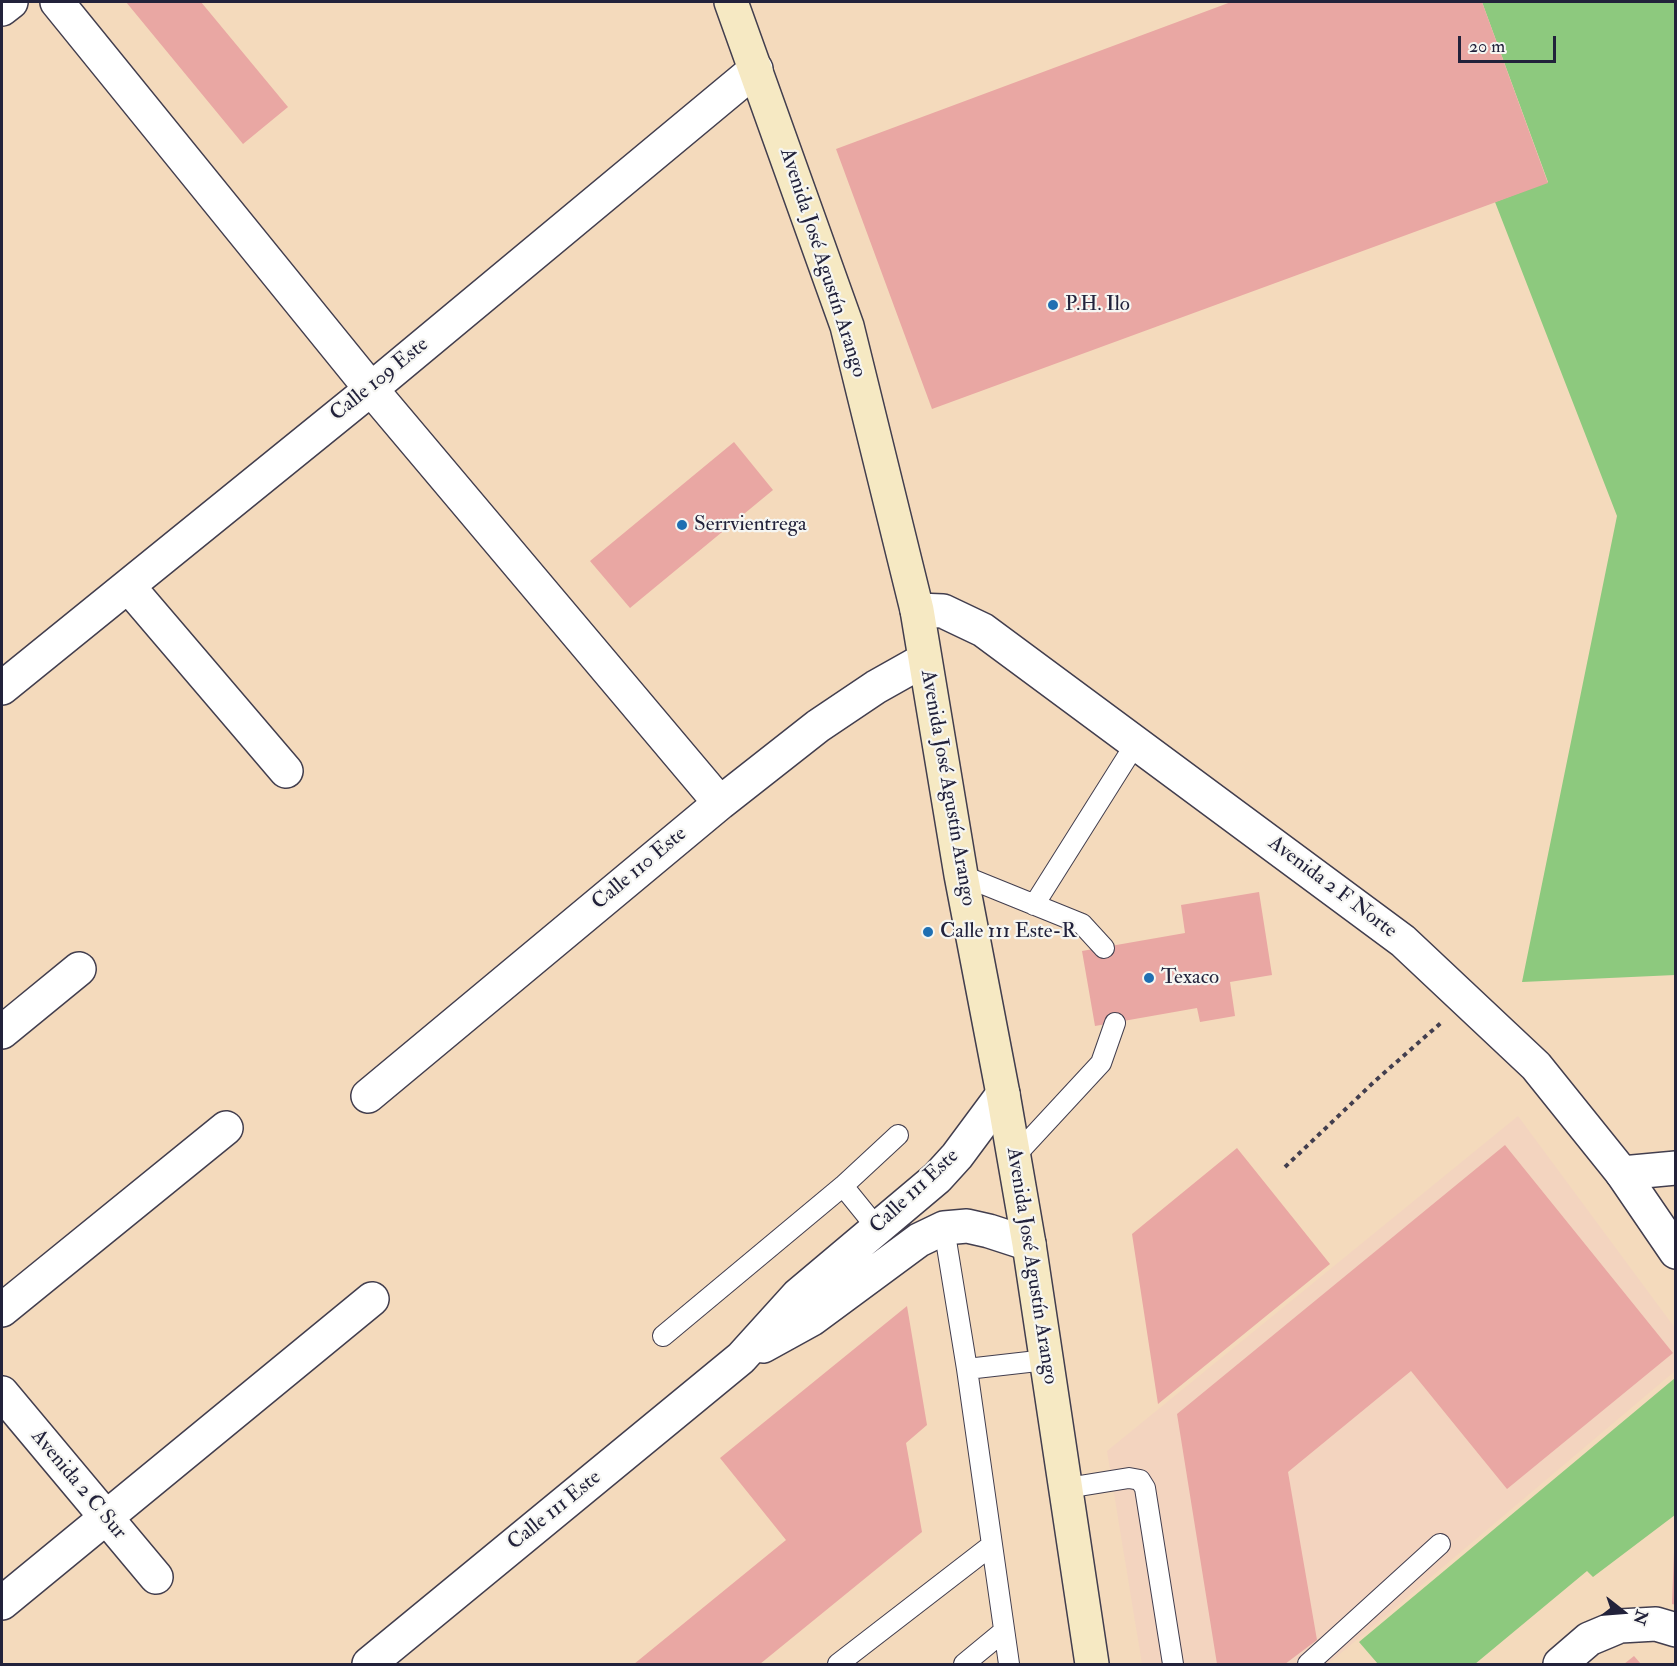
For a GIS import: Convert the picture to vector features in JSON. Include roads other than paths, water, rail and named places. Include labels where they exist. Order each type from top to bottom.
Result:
[{"type":"main road","name":"Avenida José Agustín Arango","points":[[731,2],[847,326],[917,610],[961,875],[1029,1244],[1092,1665]]},
{"type":"street","points":[[2,9],[11,2]]},
{"type":"street","points":[[57,2],[371,388],[720,803]]},
{"type":"street","name":"Calle 109 Este","points":[[2,688],[371,388],[756,69]]},
{"type":"street","points":[[128,586],[286,771]]},
{"type":"street","name":"Avenida 2 F Norte","points":[[917,610],[943,611],[983,630],[1403,941],[1536,1066],[1622,1173],[1676,1252]]},
{"type":"street","name":"Calle 110 Este","points":[[368,1096],[720,803],[818,726],[876,687],[924,660]]},
{"type":"street","points":[[2,1032],[79,969]]},
{"type":"street","name":"Calle 111 Este","points":[[369,1665],[741,1358],[798,1295],[937,1178],[957,1156],[1003,1094]]},
{"type":"street","points":[[2,1310],[226,1128]]},
{"type":"street","points":[[1622,1173],[1676,1168]]},
{"type":"street","name":"Calle 111 Este","points":[[741,1358],[812,1319],[919,1240],[944,1228],[967,1226],[1029,1244]]},
{"type":"street","points":[[2,1603],[372,1299]]},
{"type":"street","name":"Avenida 2 C Sur","points":[[2,1393],[156,1577]]},
{"type":"street","points":[[1560,1665],[1589,1639],[1620,1626],[1656,1623],[1676,1630]]},
{"type":"lane","points":[[1034,905],[1136,743]]},
{"type":"lane","points":[[961,875],[1082,924],[1104,948]]},
{"type":"lane","points":[[1014,1157],[1101,1063],[1115,1023]]},
{"type":"lane","points":[[663,1336],[843,1186],[898,1135]]},
{"type":"lane","points":[[843,1186],[877,1228]]},
{"type":"lane","points":[[944,1228],[967,1369],[1009,1665]]},
{"type":"lane","points":[[967,1369],[1046,1360]]},
{"type":"lane","points":[[1067,1488],[1129,1478],[1140,1480],[1145,1488],[1173,1665]]},
{"type":"lane","points":[[1308,1665],[1440,1544]]},
{"type":"lane","points":[[838,1665],[992,1545]]},
{"type":"lane","points":[[964,1665],[1004,1631]]},
{"type":"place","name":"P.H. Ilo","points":[[1053,305]]},
{"type":"place","name":"Serrvientrega","points":[[682,525]]},
{"type":"place","name":"Calle 111 Este-R","points":[[928,932]]},
{"type":"place","name":"Texaco","points":[[1149,978]]}]
